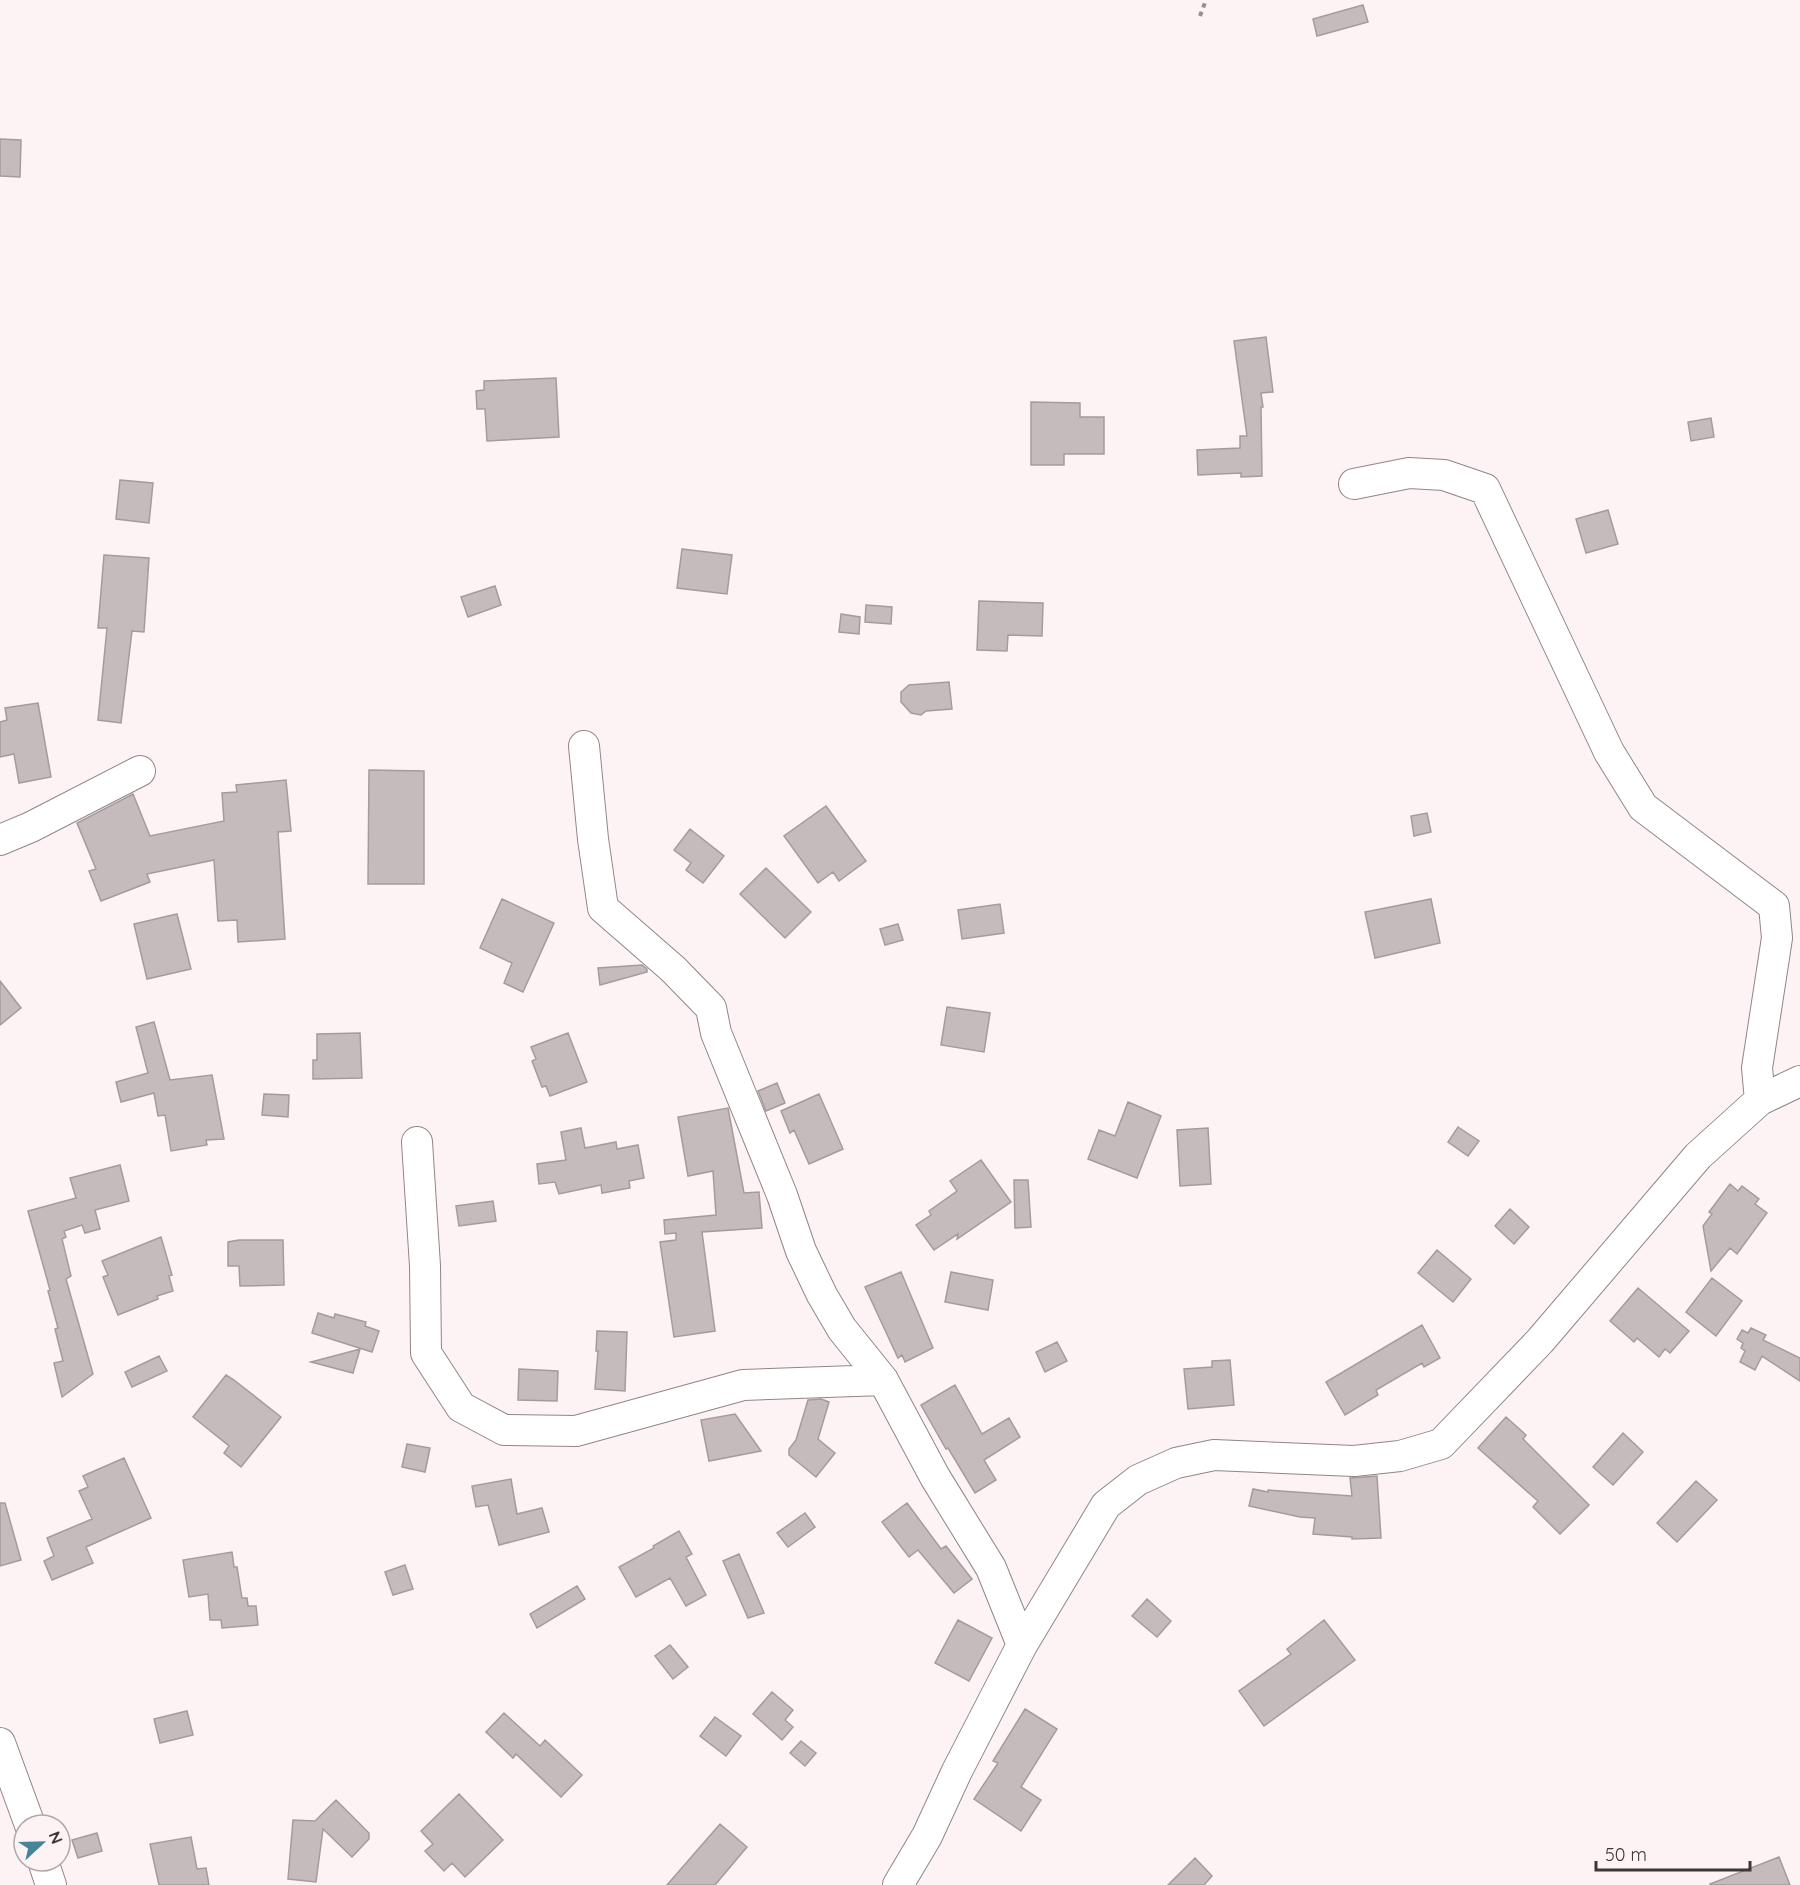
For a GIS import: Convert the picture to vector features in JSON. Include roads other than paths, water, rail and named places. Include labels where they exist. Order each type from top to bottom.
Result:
[{"type":"street","points":[[1354,484],[1409,473],[1444,475],[1485,489],[1609,752],[1643,807],[1774,906],[1777,938],[1757,1068],[1760,1100]]},
{"type":"street","points":[[584,746],[593,839],[603,908],[673,969],[711,1008],[716,1033],[782,1195],[801,1251],[842,1329],[883,1380],[935,1477],[991,1568],[1022,1645]]},
{"type":"street","points":[[0,840],[31,827],[140,771]]},
{"type":"street","points":[[898,1885],[927,1836],[957,1771],[1022,1645],[1106,1506],[1138,1480],[1176,1463],[1214,1455],[1354,1461],[1400,1456],[1441,1444],[1540,1341],[1698,1156],[1760,1100],[1800,1081]]},
{"type":"street","points":[[417,1142],[425,1266],[426,1353],[461,1407],[504,1430],[576,1431],[743,1385],[883,1380]]},
{"type":"street","points":[[0,1743],[26,1813]]}]
